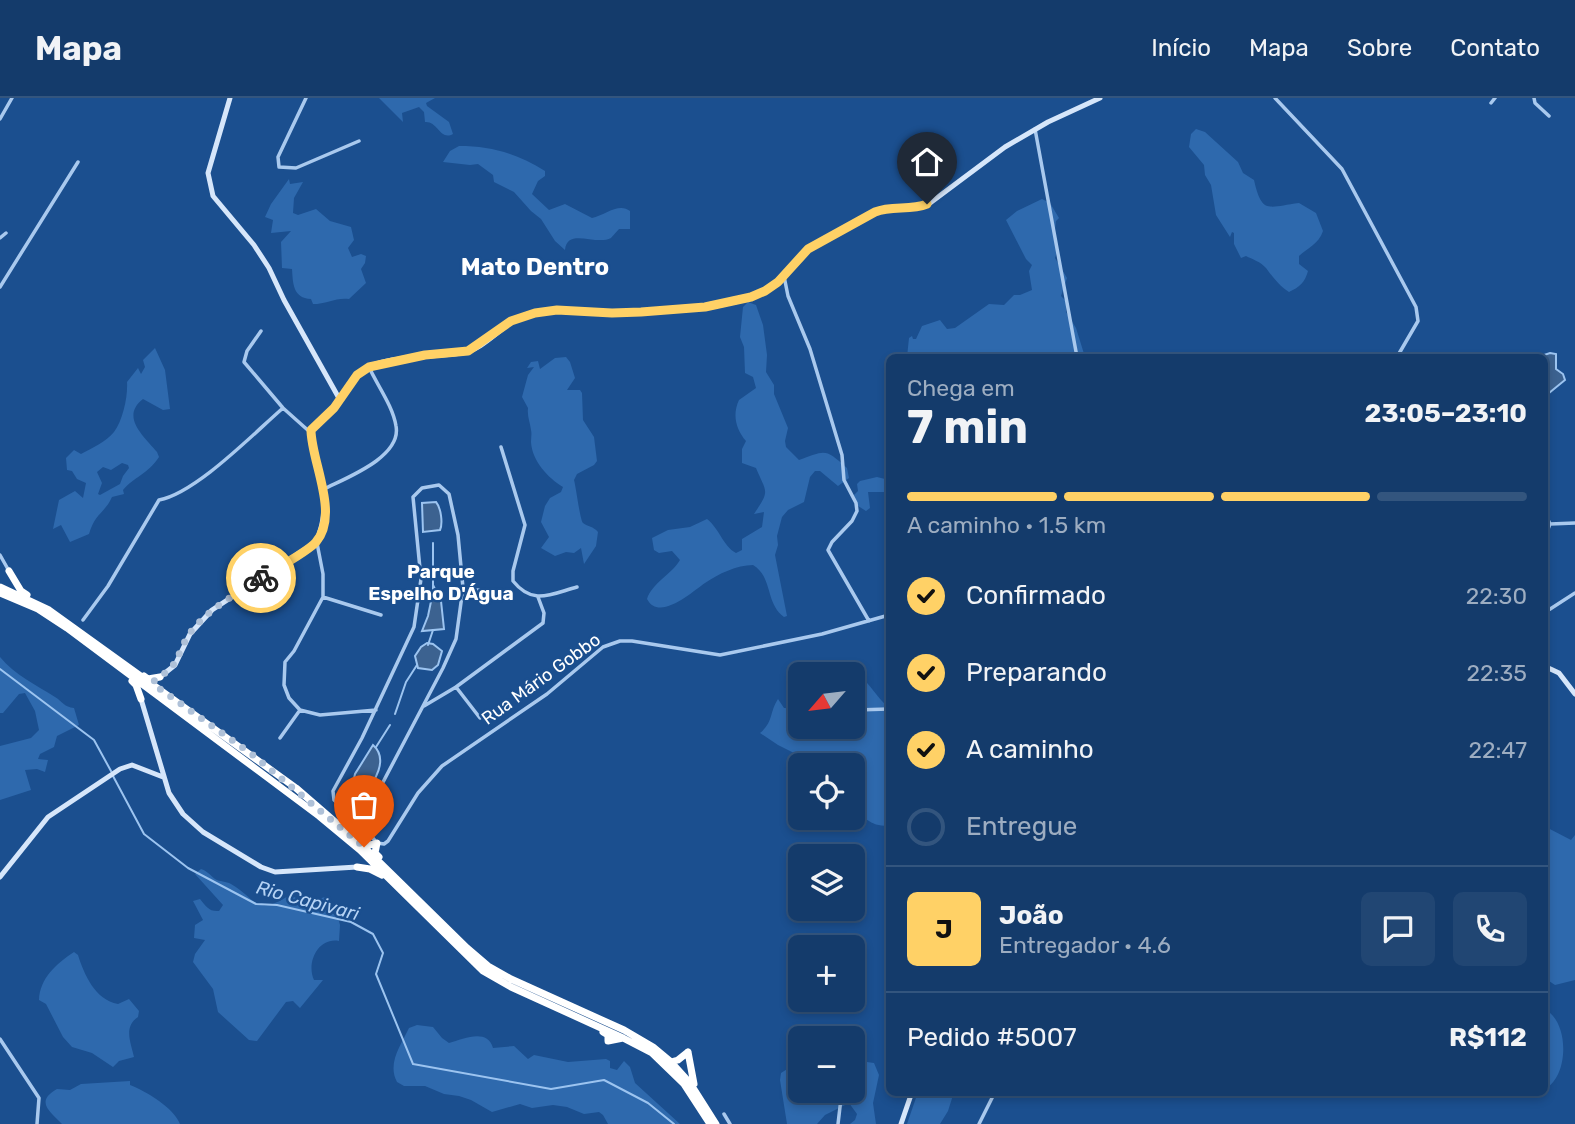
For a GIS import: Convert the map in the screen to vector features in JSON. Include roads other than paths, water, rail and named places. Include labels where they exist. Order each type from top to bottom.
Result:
[{"type":"highway","points":[[9,571],[21,591],[124,664],[148,679],[160,677]]},
{"type":"highway","points":[[0,588],[11,579],[9,571]]},
{"type":"highway","points":[[0,588],[49,610]]},
{"type":"highway","points":[[0,588],[67,628],[136,685],[141,699]]},
{"type":"highway","points":[[124,664],[359,850],[483,971],[606,1033],[608,1041],[624,1038],[652,1053],[684,1084],[710,1124]]},
{"type":"highway","points":[[115,666],[253,755],[388,869],[488,966],[640,1038],[671,1062],[704,1103]]},
{"type":"highway","points":[[160,677],[153,684],[165,698]]},
{"type":"highway","points":[[141,699],[142,691],[165,698]]},
{"type":"highway","points":[[318,808],[365,843],[377,843],[376,853],[388,869]]},
{"type":"highway","points":[[357,867],[365,859],[359,850]]},
{"type":"highway","points":[[357,867],[370,869],[389,878]]},
{"type":"highway","points":[[671,1062],[688,1052],[692,1079],[716,1124]]},
{"type":"street","points":[[0,120],[12,98]]},
{"type":"street","points":[[230,98],[208,173],[213,196],[254,245],[269,268],[340,400]]},
{"type":"street","points":[[306,98],[278,157],[279,167],[296,168],[359,141]]},
{"type":"street","points":[[160,677],[175,666],[190,634],[212,610],[316,542],[324,526],[324,489],[311,433],[314,425],[340,400],[357,375],[369,367],[425,355],[468,351],[511,321],[527,314],[557,310],[625,313],[705,307],[751,297],[765,291],[784,276],[813,246],[879,210],[918,207],[930,203],[987,159],[1035,129],[1100,98]]},
{"type":"street","points":[[1275,98],[1342,169],[1416,307],[1419,321],[1399,354]]},
{"type":"street","points":[[1491,103],[1495,98]]},
{"type":"street","points":[[1534,98],[1535,103],[1549,116]]},
{"type":"street","points":[[1035,129],[1076,354]]},
{"type":"street","points":[[0,287],[78,162]]},
{"type":"street","points":[[0,238],[6,233]]},
{"type":"street","points":[[784,276],[788,296],[810,349],[842,456],[845,480],[856,503],[857,511],[852,522],[828,550],[869,621]]},
{"type":"street","points":[[261,331],[247,351],[244,362],[283,408],[311,433]]},
{"type":"street","points":[[324,489],[382,457],[397,433],[396,422],[369,367]]},
{"type":"street","points":[[83,620],[108,586],[159,500],[173,498],[193,486],[283,408]]},
{"type":"street","points":[[501,447],[525,525],[513,581],[527,594],[538,597],[577,587]]},
{"type":"street","points":[[361,824],[456,639],[463,588],[458,535],[449,494],[439,485],[422,488],[414,497],[421,579],[414,627],[376,710],[333,791],[334,800],[361,824],[377,843]]},
{"type":"street","points":[[1548,519],[1548,529]]},
{"type":"street","points":[[1550,524],[1555,526],[1575,523]]},
{"type":"street","points":[[316,542],[323,574],[323,597],[294,651],[285,662],[284,685],[289,698],[300,710],[320,715],[376,710]]},
{"type":"street","points":[[0,555],[9,571]]},
{"type":"street","points":[[463,588],[499,593]]},
{"type":"street","points":[[1548,610],[1575,593]]},
{"type":"street","points":[[323,597],[381,615]]},
{"type":"street","points":[[423,707],[456,687],[543,624],[544,613],[538,597]]},
{"type":"street","name":"Rua Mário Gobbo","points":[[377,843],[384,844],[388,841],[418,793],[442,766],[562,683],[603,647],[632,640],[720,655],[822,634],[886,616]]},
{"type":"street","points":[[1548,668],[1559,673],[1575,694]]},
{"type":"street","points":[[456,687],[480,718]]},
{"type":"street","points":[[141,699],[169,793],[183,814],[203,832],[261,867],[275,872],[357,867]]},
{"type":"street","points":[[865,710],[886,709]]},
{"type":"street","points":[[280,738],[300,710]]},
{"type":"street","points":[[0,877],[48,817],[120,769],[132,765],[163,777]]},
{"type":"street","points":[[0,1039],[39,1097],[37,1124]]},
{"type":"street","points":[[901,1124],[911,1096]]},
{"type":"street","points":[[979,1124],[993,1096]]},
{"type":"street","points":[[838,1124],[840,1103]]},
{"type":"street","points":[[724,1114],[730,1124]]},
{"type":"waterway","points":[[433,543],[433,593]]},
{"type":"waterway","points":[[428,645],[433,630]]},
{"type":"waterway","points":[[395,714],[406,682],[417,665]]},
{"type":"waterway","name":"Rio Capivari","points":[[0,669],[94,740],[111,771]]},
{"type":"waterway","points":[[376,747],[390,725]]},
{"type":"waterway","name":"Rio Capivari","points":[[113,776],[144,834],[188,868],[256,904],[277,905],[351,922],[373,934],[383,953],[376,974],[413,1064],[551,1089],[604,1080],[648,1103],[674,1124]]},
{"type":"district","name":"Mato Dentro","points":[[535,267]]},
{"type":"district","name":"Parque Espelho D'Água","points":[[441,582]]}]
